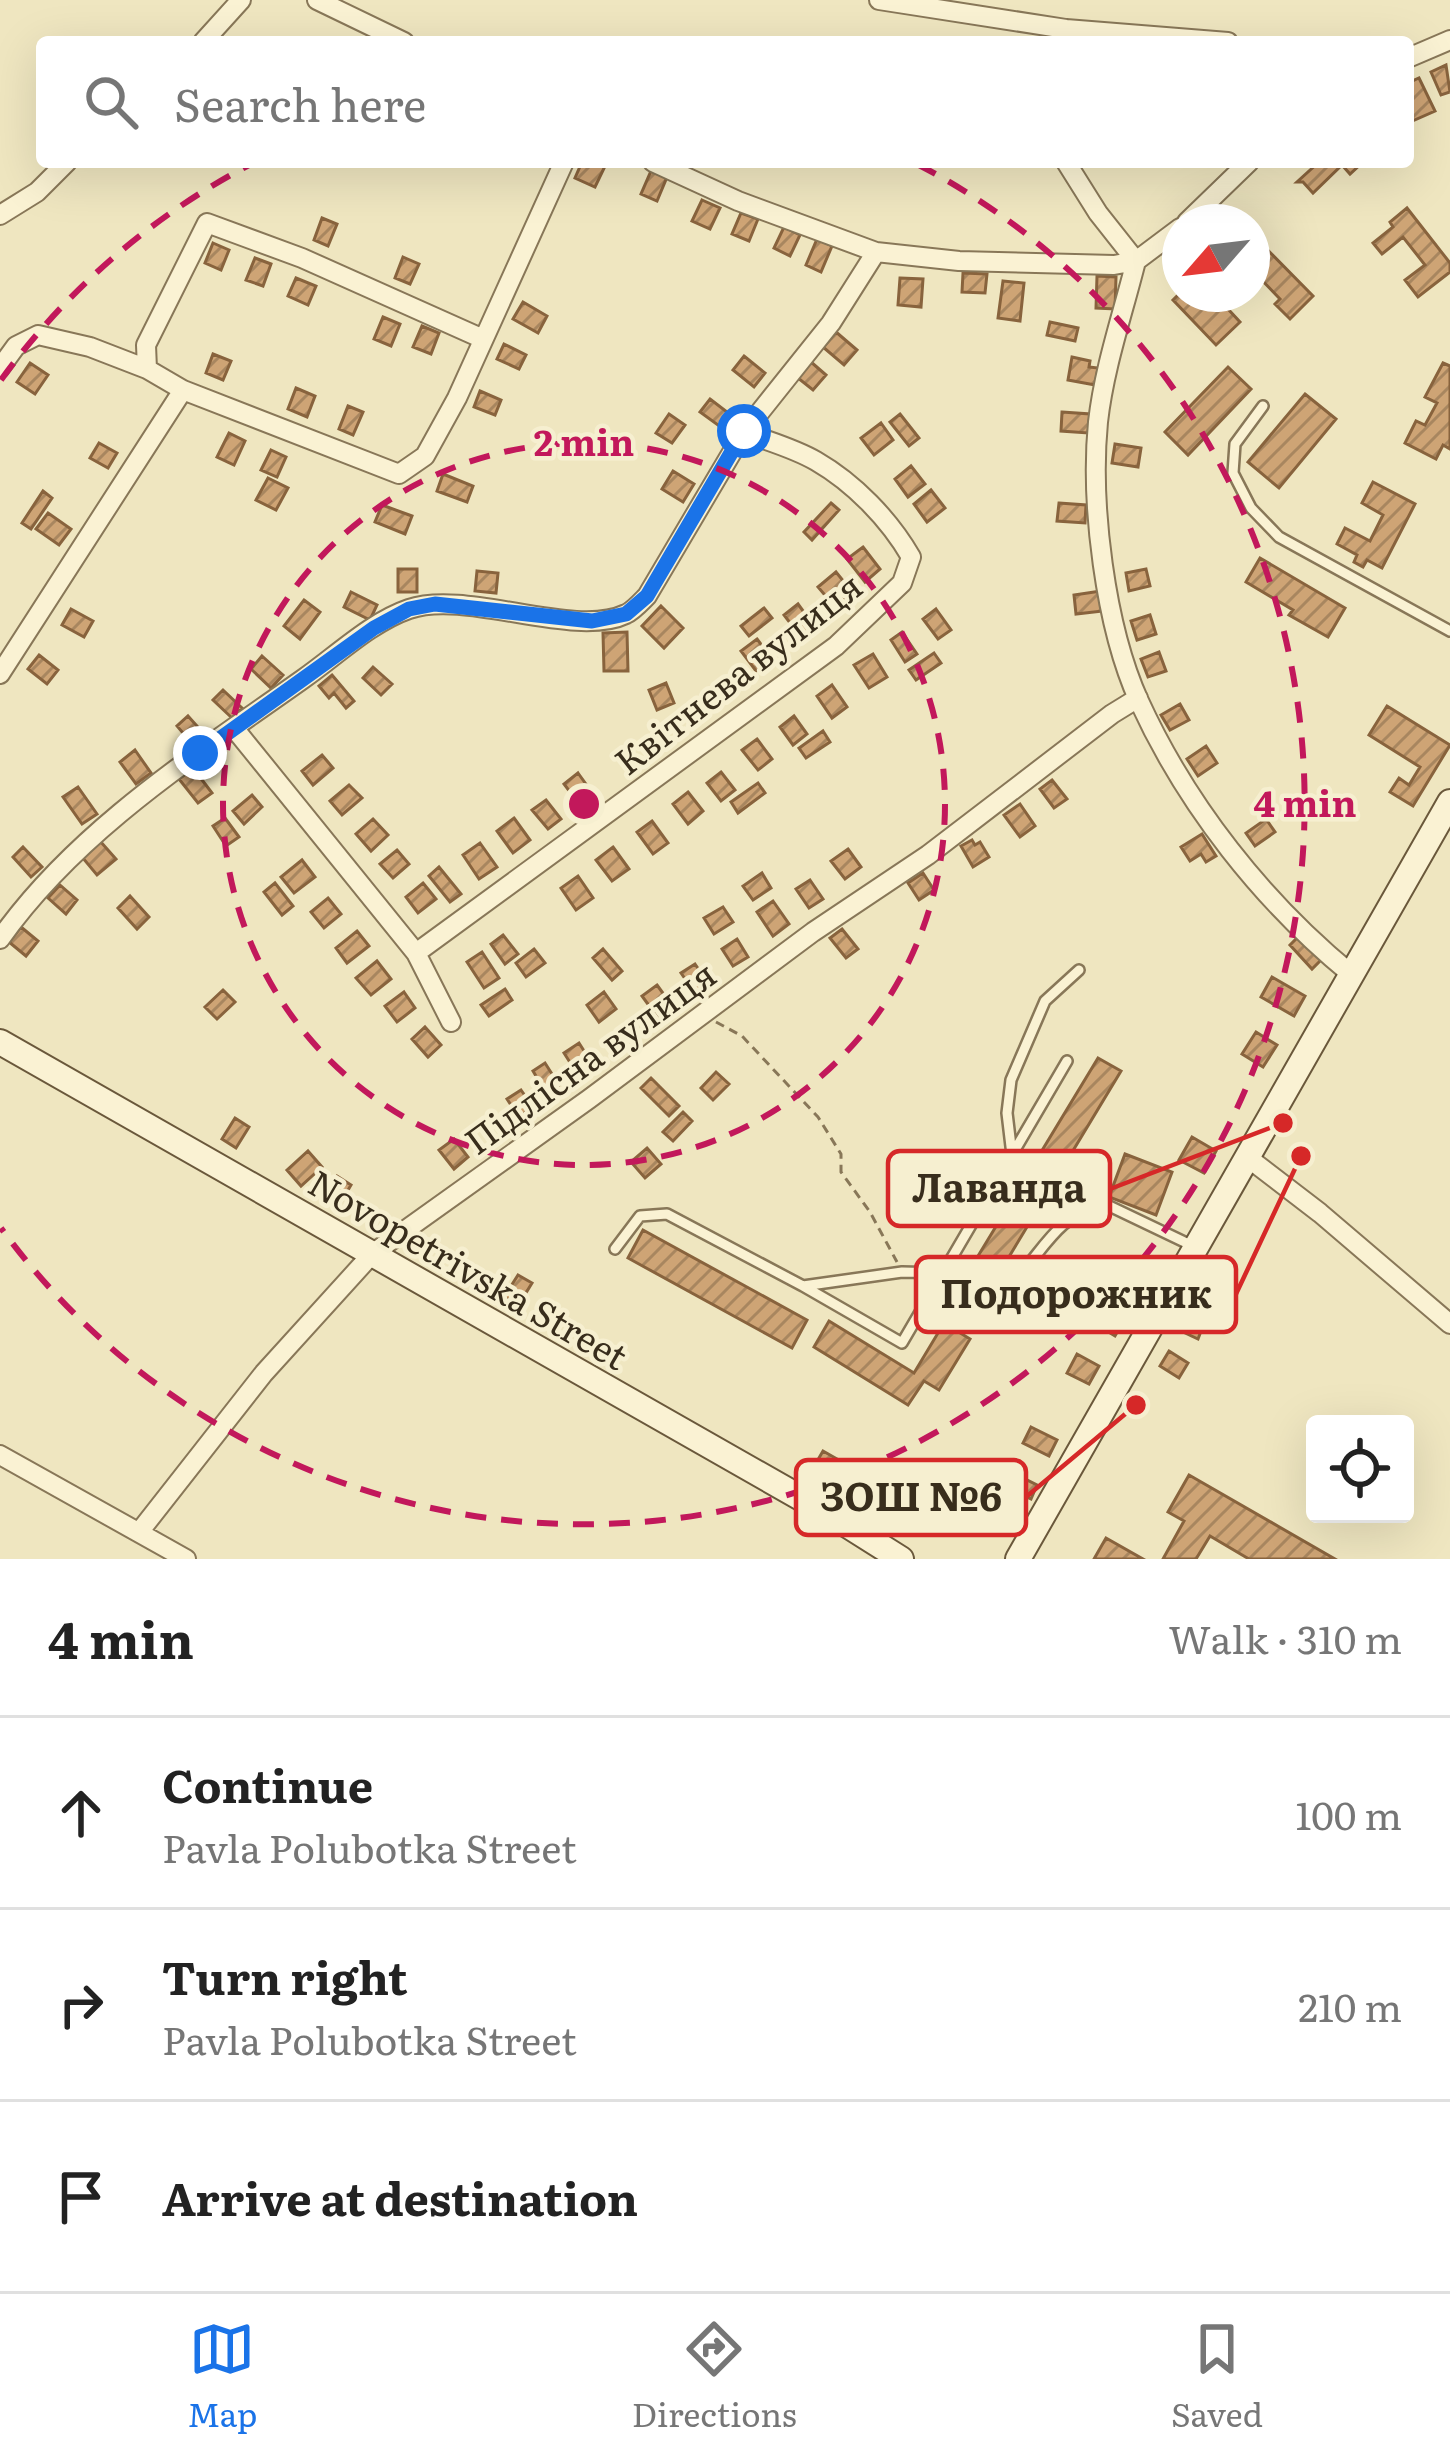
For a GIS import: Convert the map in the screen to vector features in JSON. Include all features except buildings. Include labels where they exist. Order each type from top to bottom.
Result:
[{"type":"street","points":[[208,36],[241,0]]},
{"type":"street","points":[[317,0],[392,36]]},
{"type":"street","points":[[879,0],[1065,35]]},
{"type":"street","points":[[1414,55],[1450,40]]},
{"type":"street","points":[[0,215],[37,192],[62,168]]},
{"type":"street","points":[[0,368],[16,346],[38,335],[90,347],[147,369],[183,390],[398,474],[425,456],[457,398],[561,168]]},
{"type":"street","points":[[666,168],[738,201],[875,252],[1114,265],[1136,261],[1162,242]]},
{"type":"street","points":[[1070,168],[1136,261]]},
{"type":"street","points":[[1206,204],[1243,168]]},
{"type":"street","points":[[147,369],[146,345],[207,224],[302,258],[481,338]]},
{"type":"street","points":[[0,939],[79,848],[234,728],[374,628],[409,609],[435,604],[592,621],[626,614],[647,596],[744,431],[831,323],[875,252]]},
{"type":"street","points":[[1136,261],[1098,422],[1099,517],[1114,620],[1138,698],[1193,801],[1298,928],[1352,974]]},
{"type":"street","points":[[0,674],[183,390]]},
{"type":"street","name":"Квітнева вулиця","points":[[416,953],[836,646],[902,583],[911,557],[868,501],[816,460],[744,431]]},
{"type":"street","name":"Підлісна вулиця","points":[[140,1531],[317,1309],[372,1254],[813,932],[928,855],[1138,698]]},
{"type":"street","points":[[234,728],[416,953],[451,1022]]},
{"type":"street","points":[[1018,1559],[1450,802]]},
{"type":"street","name":"Novopetrivska Street","points":[[0,1042],[901,1559]]},
{"type":"street","points":[[1246,1157],[1450,1324]]},
{"type":"street","points":[[0,1455],[186,1559]]},
{"type":"lane","points":[[1263,406],[1235,444],[1233,473],[1251,508],[1279,537],[1450,632]]},
{"type":"lane","points":[[1012,1155],[1007,1113],[1011,1080],[1045,1001],[1079,970]]},
{"type":"lane","points":[[615,1249],[640,1216],[667,1214],[902,1342],[1067,1061]]},
{"type":"lane","points":[[803,1286],[902,1272],[944,1273],[990,1297],[1007,1289],[1053,1231],[1085,1208],[1103,1203],[1195,1247]]},
{"type":"path","points":[[704,1016],[742,1036],[818,1117],[841,1154],[841,1172],[870,1212],[902,1272]]},
{"type":"place","name":"Лаванда","points":[[1283,1123]]},
{"type":"place","name":"Подорожник","points":[[1301,1156]]},
{"type":"place","name":"ЗОШ №6","points":[[1136,1405]]},
{"type":"route","points":[[200,753],[374,628],[409,609],[435,604],[592,621],[626,614],[647,596],[744,431]]}]
